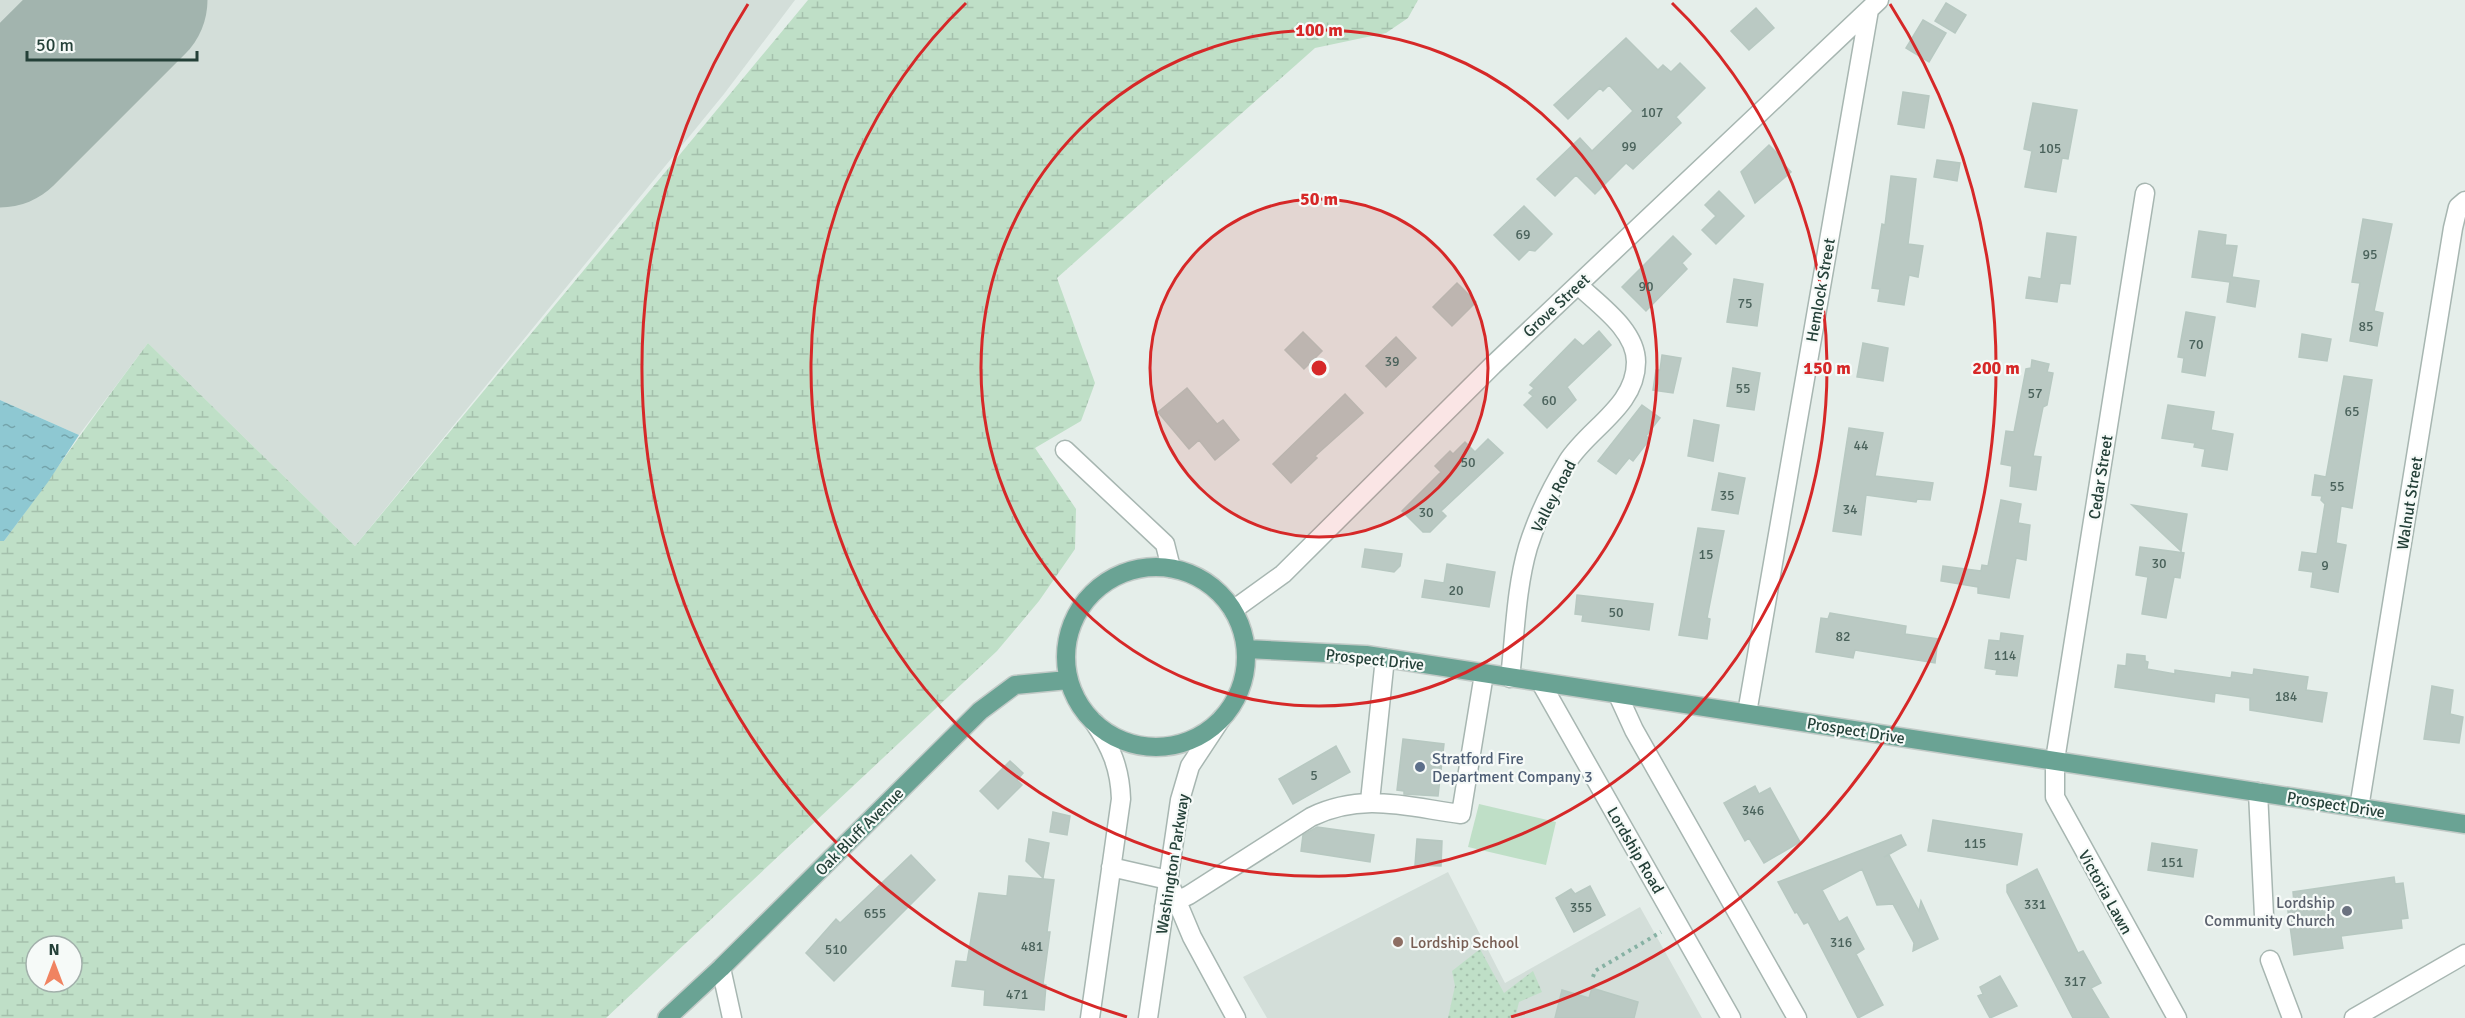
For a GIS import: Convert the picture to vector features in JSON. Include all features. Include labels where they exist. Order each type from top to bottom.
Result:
[{"type":"main road","points":[[1145,567],[1171,568],[1196,576],[1217,590],[1233,610],[1242,629],[1246,649],[1244,674],[1236,699],[1221,719],[1192,739],[1158,747],[1123,741],[1094,722],[1078,703],[1068,680],[1065,654],[1070,629],[1081,606],[1098,587],[1120,574],[1145,567]]},
{"type":"main road","name":"Prospect Drive","points":[[1246,649],[1385,658],[2465,824]]},
{"type":"main road","name":"Oak Bluff Avenue","points":[[667,1018],[722,968],[980,711],[1015,685],[1068,680]]},
{"type":"street","name":"Grove Street","points":[[1233,610],[1283,574],[1493,365],[1874,5]]},
{"type":"street","name":"Hemlock Street","points":[[1747,713],[1874,5]]},
{"type":"street","name":"Cedar Street","points":[[2055,760],[2145,193]]},
{"type":"street","name":"Walnut Street","points":[[2360,808],[2453,228],[2458,207],[2465,201]]},
{"type":"street","name":"Valley Road","points":[[1510,678],[1523,574],[1528,549],[1540,515],[1569,459],[1621,403],[1632,386],[1636,374],[1634,351],[1624,330],[1578,285]]},
{"type":"street","points":[[1065,450],[1165,544],[1171,568]]},
{"type":"street","points":[[1370,801],[1385,658]]},
{"type":"street","points":[[1171,904],[1311,817],[1332,807],[1370,801],[1461,814],[1484,674]]},
{"type":"street","name":"Lordship Road","points":[[1541,683],[1731,1018]]},
{"type":"street","points":[[1618,695],[1640,740],[1797,1018]]},
{"type":"street","name":"Washington Parkway","points":[[1168,880],[1180,800],[1190,766],[1221,719]]},
{"type":"street","points":[[1090,1018],[1121,799],[1120,776],[1110,746],[1094,722]]},
{"type":"street","name":"Victoria Lawn","points":[[2055,760],[2055,797],[2062,813],[2177,1018]]},
{"type":"street","points":[[2258,792],[2264,916]]},
{"type":"street","points":[[1111,867],[1168,880],[1171,904],[1192,937],[1236,1018]]},
{"type":"street","name":"Washington Parkway","points":[[1148,1018],[1171,904]]},
{"type":"street","points":[[2354,1018],[2465,954]]},
{"type":"street","points":[[2270,960],[2292,1018]]},
{"type":"street","points":[[722,968],[732,1018]]},
{"type":"path","points":[[1593,977],[1595,970],[1677,923]]},
{"type":"shaded area","points":[[0,0],[795,0],[724,94],[355,546],[148,343],[79,435],[0,400]]},
{"type":"shaded area","name":"Lordship School","points":[[1448,872],[1505,983],[1640,907],[1702,1018],[1267,1018],[1243,977]]},
{"type":"green space","points":[[808,0],[1418,0],[1408,18],[1386,33],[1315,48],[1057,278],[1095,383],[1081,421],[1035,448],[1076,509],[1075,549],[1039,601],[997,651],[606,1018],[0,1018],[0,541],[4,541],[148,343],[355,546]]},
{"type":"green space","points":[[1479,804],[1556,822],[1546,865],[1468,847]]},
{"type":"green space","points":[[1480,949],[1504,993],[1533,971],[1542,992],[1519,1002],[1515,1018],[1448,1018],[1455,986],[1452,971]]},
{"type":"water","points":[[0,400],[79,435],[48,482],[4,541],[0,541]]},
{"type":"building","points":[[1946,3],[1966,15],[1955,33],[1935,21]]},
{"type":"building","points":[[1756,8],[1774,28],[1749,50],[1731,31]]},
{"type":"building","points":[[1923,20],[1946,33],[1929,62],[1906,48]]},
{"type":"building","points":[[1626,38],[1658,70],[1663,65],[1671,72],[1680,63],[1705,88],[1676,117],[1681,123],[1633,169],[1626,163],[1595,194],[1576,175],[1555,196],[1537,179],[1580,138],[1592,151],[1633,111],[1609,85],[1603,91],[1600,88],[1568,119],[1554,105]]},
{"type":"building","points":[[1903,92],[1929,96],[1924,128],[1898,124]]},
{"type":"building","points":[[2033,103],[2077,110],[2068,159],[2062,158],[2056,192],[2025,187],[2032,151],[2024,149]]},
{"type":"building","points":[[1769,145],[1791,172],[1755,203],[1741,172]]},
{"type":"building","points":[[1937,160],[1960,163],[1957,181],[1934,177]]},
{"type":"building","points":[[1891,176],[1916,179],[1908,244],[1923,246],[1918,277],[1909,275],[1904,305],[1878,301],[1880,289],[1872,288],[1882,224],[1885,225]]},
{"type":"building","points":[[1719,191],[1744,216],[1716,244],[1702,230],[1716,216],[1705,205]]},
{"type":"building","points":[[1524,206],[1552,234],[1535,251],[1529,250],[1519,260],[1494,235]]},
{"type":"building","points":[[2363,219],[2392,224],[2374,311],[2383,313],[2377,346],[2350,341],[2360,283],[2352,282]]},
{"type":"building","points":[[2199,231],[2226,235],[2225,245],[2237,246],[2232,277],[2259,281],[2255,307],[2227,302],[2230,282],[2192,277]]},
{"type":"building","points":[[2047,233],[2076,237],[2070,284],[2060,283],[2057,302],[2026,298],[2029,277],[2041,279]]},
{"type":"building","points":[[1673,236],[1691,254],[1682,263],[1687,269],[1646,311],[1622,287]]},
{"type":"building","points":[[1734,279],[1763,284],[1757,326],[1727,322]]},
{"type":"building","points":[[1457,283],[1476,302],[1452,326],[1433,307]]},
{"type":"building","points":[[2186,312],[2215,317],[2205,376],[2182,372],[2184,358],[2178,357]]},
{"type":"building","points":[[1599,331],[1611,345],[1567,387],[1576,400],[1547,428],[1524,405],[1533,396],[1529,393],[1534,388],[1530,385],[1575,339],[1583,346]]},
{"type":"building","points":[[1303,332],[1322,351],[1304,369],[1285,350]]},
{"type":"building","points":[[2302,334],[2331,339],[2327,361],[2299,357]]},
{"type":"building","points":[[1396,337],[1416,358],[1386,387],[1366,366]]},
{"type":"building","points":[[1863,343],[1888,348],[1883,381],[1857,377]]},
{"type":"building","points":[[1662,355],[1681,358],[1673,393],[1653,390],[1656,370],[1660,370]]},
{"type":"building","points":[[2032,360],[2049,364],[2047,372],[2053,373],[2033,456],[2041,457],[2036,490],[2010,486],[2012,466],[2001,464],[2006,431],[2014,432],[2026,369],[2031,368]]},
{"type":"building","points":[[1733,368],[1760,373],[1754,410],[1727,406]]},
{"type":"building","points":[[2344,376],[2372,380],[2352,508],[2341,506],[2336,543],[2346,545],[2338,592],[2311,587],[2313,572],[2299,570],[2302,552],[2317,554],[2325,504],[2321,500],[2322,496],[2312,495],[2315,475],[2326,477]]},
{"type":"building","points":[[1187,388],[1217,424],[1223,420],[1239,440],[1215,460],[1199,440],[1189,449],[1158,412]]},
{"type":"building","points":[[1345,394],[1363,413],[1315,456],[1317,458],[1291,483],[1273,464]]},
{"type":"building","points":[[1642,405],[1660,418],[1646,436],[1650,439],[1633,461],[1629,458],[1616,474],[1598,461]]},
{"type":"building","points":[[2168,405],[2214,412],[2211,430],[2233,434],[2227,470],[2202,466],[2205,449],[2194,447],[2195,443],[2162,438]]},
{"type":"building","points":[[1694,420],[1719,425],[1713,461],[1688,456]]},
{"type":"building","points":[[1849,428],[1883,433],[1875,476],[1933,483],[1930,500],[1917,499],[1916,502],[1866,495],[1861,535],[1833,531]]},
{"type":"building","points":[[1488,439],[1503,453],[1441,511],[1446,516],[1430,532],[1423,532],[1402,511],[1441,472],[1435,466],[1450,451],[1453,454],[1465,442],[1475,452]]},
{"type":"building","points":[[1719,473],[1745,478],[1738,514],[1712,510]]},
{"type":"building","points":[[2001,500],[2021,504],[2018,523],[2030,525],[2026,560],[2016,558],[2009,598],[1978,593],[1978,587],[1941,581],[1943,566],[1981,571],[1982,565],[1988,566]]},
{"type":"building","points":[[2132,505],[2187,514],[2181,551]]},
{"type":"building","points":[[1698,528],[1724,531],[1707,618],[1710,619],[1707,639],[1679,635]]},
{"type":"building","points":[[2140,547],[2184,553],[2180,578],[2174,577],[2166,618],[2142,614],[2148,577],[2136,575]]},
{"type":"building","points":[[1365,549],[1402,554],[1400,566],[1394,572],[1362,567]]},
{"type":"building","points":[[1447,564],[1495,572],[1489,607],[1422,597],[1425,580],[1444,583]]},
{"type":"building","points":[[1577,595],[1653,604],[1649,630],[1582,621],[1583,615],[1575,614]]},
{"type":"building","points":[[1830,613],[1906,626],[1905,634],[1938,639],[1935,663],[1855,650],[1853,658],[1816,652],[1821,618],[1828,619]]},
{"type":"building","points":[[2001,633],[2023,636],[2017,676],[1996,674],[1997,670],[1985,668],[1989,640],[2000,641]]},
{"type":"building","points":[[2127,654],[2145,656],[2145,661],[2148,662],[2147,669],[2175,674],[2175,670],[2231,678],[2232,672],[2253,675],[2254,669],[2308,677],[2306,690],[2327,693],[2322,722],[2250,710],[2250,698],[2215,693],[2214,702],[2115,687],[2118,665],[2126,666]]},
{"type":"building","points":[[2432,686],[2453,690],[2450,714],[2463,717],[2459,743],[2424,739]]},
{"type":"building","name":"Stratford Fire Department Company 3","points":[[1403,739],[1444,744],[1438,796],[1404,794],[1404,791],[1397,790]]},
{"type":"building","points":[[1336,746],[1350,772],[1293,804],[1279,779]]},
{"type":"building","points":[[1010,761],[1023,773],[1017,780],[1022,785],[998,809],[980,791]]},
{"type":"building","points":[[1755,786],[1759,794],[1770,788],[1800,842],[1764,863],[1749,838],[1745,841],[1724,803]]},
{"type":"building","points":[[1053,812],[1070,816],[1067,835],[1050,832]]},
{"type":"building","points":[[1933,820],[2022,834],[2017,865],[1928,851]]},
{"type":"building","points":[[1317,827],[1374,835],[1370,862],[1301,851],[1303,835]]},
{"type":"building","points":[[1901,835],[1906,845],[1884,857],[1889,855],[1919,911],[1921,901],[1938,939],[1913,951],[1914,943],[1893,904],[1877,905],[1862,869],[1822,890],[1839,922],[1847,917],[1864,949],[1856,954],[1883,1005],[1858,1018],[1808,922],[1804,924],[1797,912],[1795,913],[1778,882]]},
{"type":"building","points":[[1029,839],[1049,843],[1043,878],[1026,861]]},
{"type":"building","points":[[1417,839],[1442,841],[1441,866],[1415,865]]},
{"type":"building","points":[[2152,843],[2197,850],[2193,877],[2148,870]]},
{"type":"building","points":[[911,855],[935,880],[834,981],[806,953],[836,919],[840,923]]},
{"type":"building","points":[[2037,869],[2078,953],[2083,951],[2101,983],[2091,988],[2109,1018],[2073,1018],[2007,892],[2007,885]]},
{"type":"building","points":[[1009,876],[1054,880],[1043,984],[1046,985],[1044,1010],[984,1005],[985,990],[952,986],[956,961],[967,962],[979,893],[1007,896]]},
{"type":"building","name":"Lordship Community Church","points":[[2394,877],[2395,884],[2403,883],[2408,918],[2401,919],[2402,928],[2341,936],[2343,948],[2294,955],[2287,904],[2294,903],[2293,892]]},
{"type":"building","points":[[1590,886],[1605,915],[1574,932],[1556,898],[1571,889],[1575,894]]},
{"type":"building","points":[[2000,976],[2017,1006],[1990,1018],[1978,996],[1983,994],[1980,987]]},
{"type":"building","points":[[1592,988],[1638,1002],[1634,1018],[1555,1018],[1562,990],[1589,998]]},
{"type":"runway","points":[[0,131],[131,0]]},
{"type":"place","name":"Stratford Fire Department Company 3","points":[[1420,767]]},
{"type":"place","name":"Lordship Community Church","points":[[2347,911]]},
{"type":"place","name":"Lordship School","points":[[1398,942]]}]
